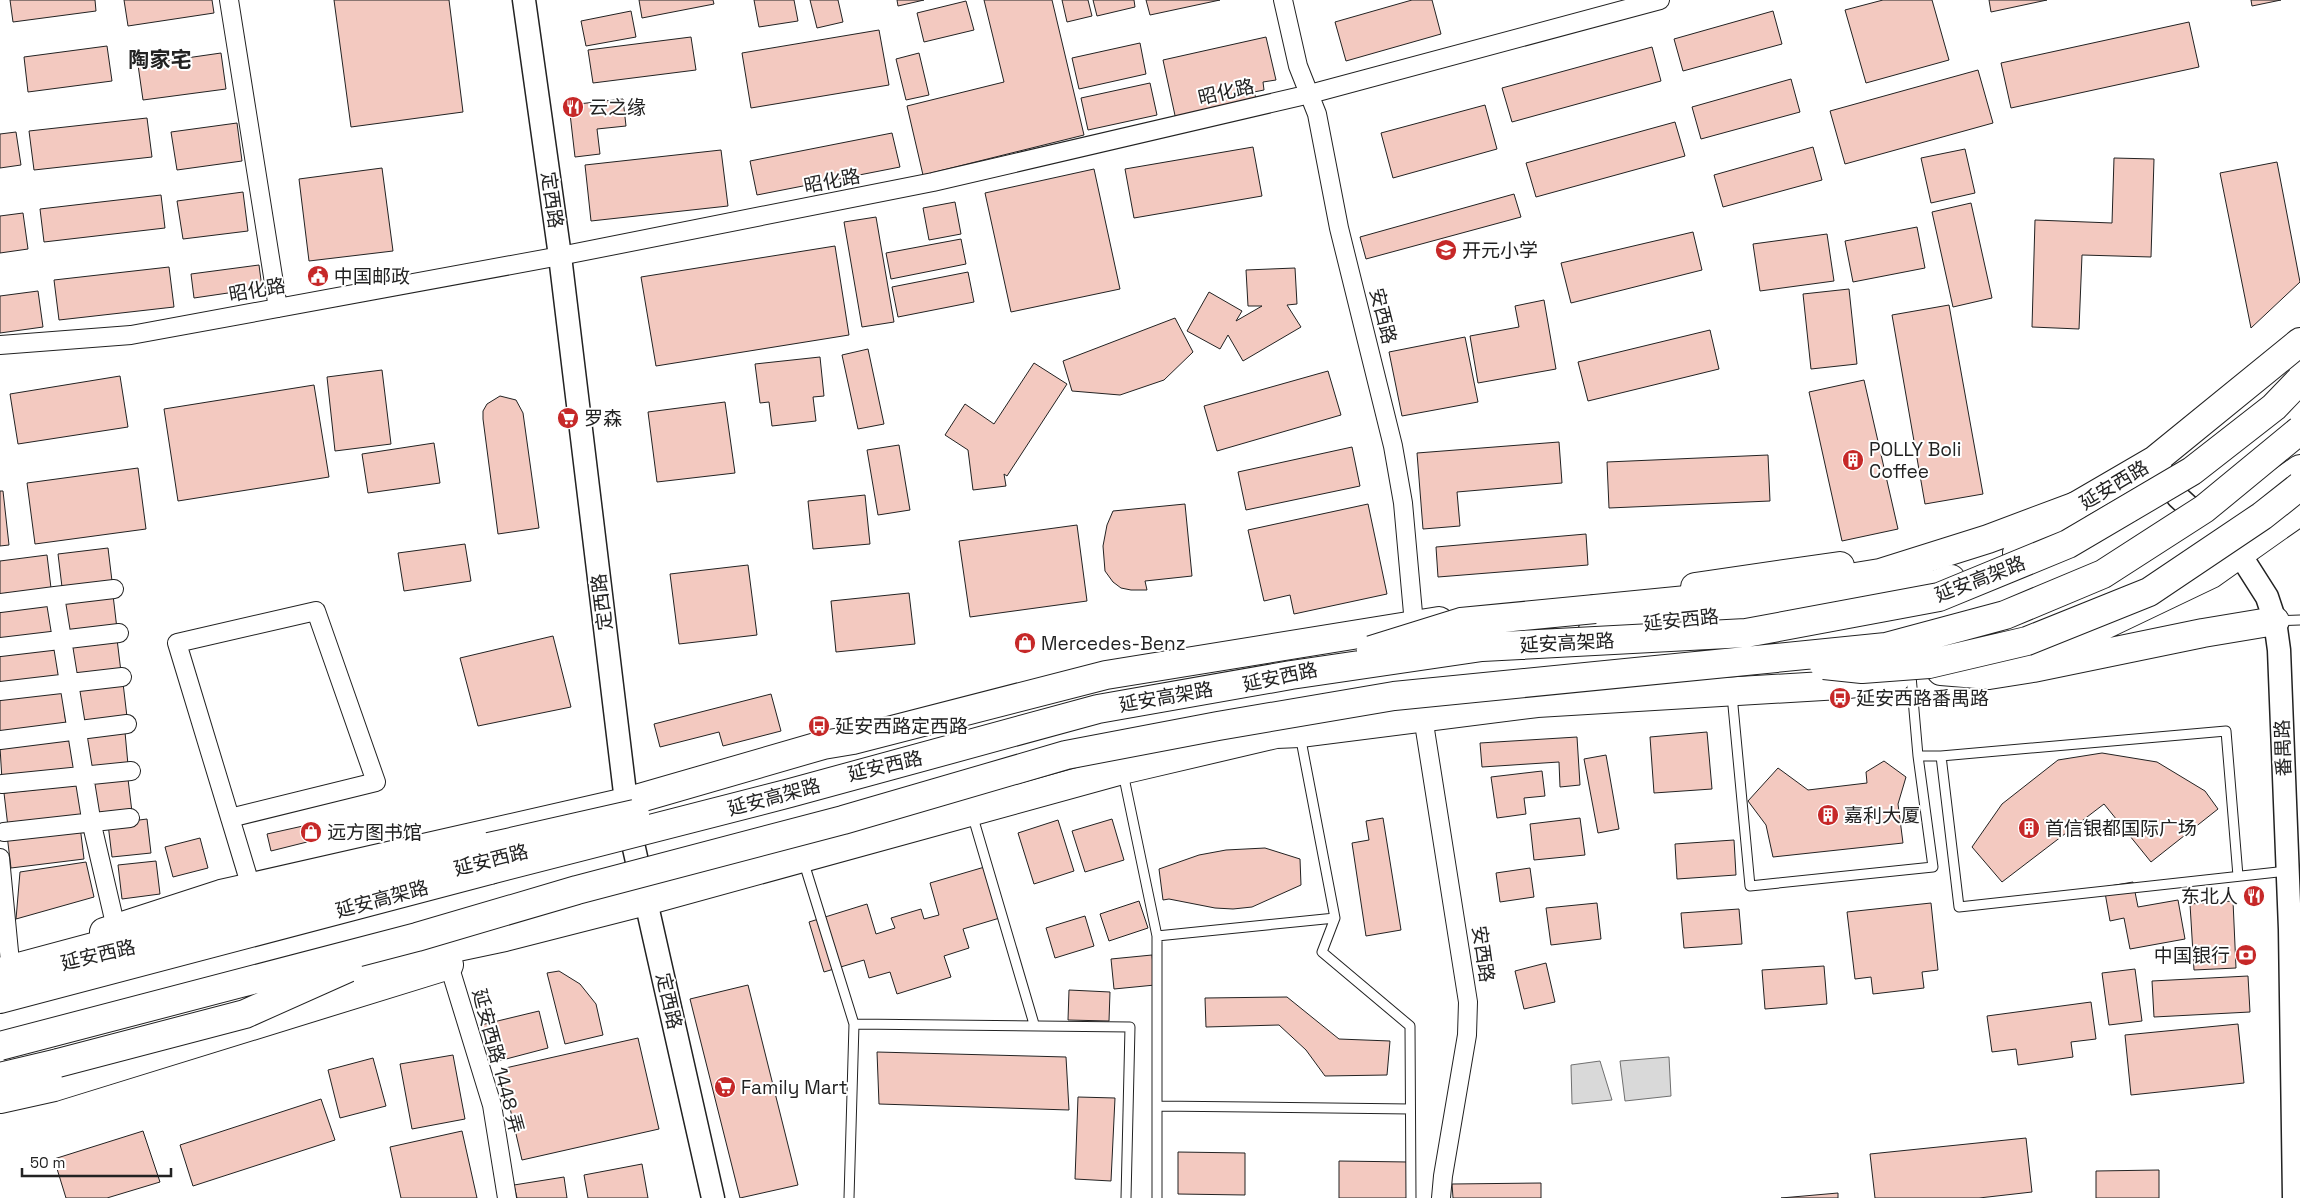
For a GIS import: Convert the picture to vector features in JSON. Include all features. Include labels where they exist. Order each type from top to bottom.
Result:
[{"type":"main road","name":"延安西路","points":[[2,969],[290,910],[628,814],[1042,729],[1415,636],[1720,616],[1937,584],[2046,542],[2076,506],[2155,460],[2300,342]]},
{"type":"main road","name":"延安高架路","points":[[0,999],[790,793],[1098,709],[1291,675],[1482,647],[1746,633],[1939,598],[2068,544],[2192,471],[2274,408],[2300,380]]},
{"type":"main road","name":"延安高架路","points":[[0,1046],[417,937],[577,890],[843,820],[1066,755],[1218,726],[1394,696],[1886,647],[2005,615],[2103,574],[2204,509],[2300,430]]},
{"type":"main road","points":[[1782,688],[1953,650],[2100,597],[2213,530],[2300,468]]},
{"type":"main road","points":[[1780,659],[1862,670],[1929,664],[2027,641],[2149,592],[2262,516],[2300,486]]},
{"type":"main road","points":[[127,931],[222,894],[251,887],[628,814],[823,745],[854,740],[1106,675],[1415,636],[1874,562],[1977,530],[2076,506]]},
{"type":"main road","points":[[1291,675],[1461,622],[1758,592],[1870,574],[1988,539],[2076,506]]},
{"type":"main road","points":[[0,1046],[505,937],[646,901],[1122,770],[1276,734],[1300,733],[1537,703],[1840,685],[1911,676],[2052,650],[2211,574],[2300,511]]},
{"type":"main road","points":[[1941,671],[1989,675],[2024,670],[2203,633],[2287,621]]},
{"type":"main road","points":[[946,716],[1042,729]]},
{"type":"main road","points":[[2,969],[127,931],[654,810],[790,793]]},
{"type":"main road","points":[[0,1077],[246,1014],[417,937]]},
{"type":"main road","points":[[0,1099],[54,1087],[449,965],[505,937]]},
{"type":"street","points":[[230,0],[278,308]]},
{"type":"street","name":"定西路","points":[[524,0],[560,256],[628,814],[713,1198]]},
{"type":"street","name":"安西路","points":[[1283,0],[1289,37],[1320,128],[1339,228],[1393,446],[1403,503],[1415,636]]},
{"type":"street","name":"昭化路","points":[[0,345],[131,335],[560,256],[933,182],[1310,94],[1660,0]]},
{"type":"street","name":"番禺路","points":[[2155,460],[2178,496],[2239,553],[2267,598],[2287,621],[2279,650],[2290,837],[2287,871],[2294,1198]]},
{"type":"street","points":[[0,603],[114,589]]},
{"type":"street","points":[[55,596],[92,822],[127,931]]},
{"type":"street","points":[[230,818],[376,782],[324,609],[177,644],[251,887]]},
{"type":"street","points":[[0,647],[119,633]]},
{"type":"street","points":[[0,692],[122,677]]},
{"type":"street","name":"安西路","points":[[1423,718],[1468,1002],[1467,1035],[1441,1198]]},
{"type":"street","points":[[0,740],[126,724]]},
{"type":"street","points":[[2,784],[131,771]]},
{"type":"street","points":[[4,832],[130,818]]},
{"type":"street","points":[[0,858],[2,969]]},
{"type":"street","name":"延安西路 1448 弄","points":[[449,965],[492,1105],[507,1198]]},
{"type":"lane","points":[[1731,690],[1750,886],[1933,867],[1918,756],[1911,676]]},
{"type":"lane","points":[[1918,756],[1941,756],[2226,731],[2238,876]]},
{"type":"lane","points":[[1300,733],[1335,918],[1322,952],[1410,1026],[1411,1198]]},
{"type":"lane","points":[[1941,756],[1959,907],[2287,871]]},
{"type":"lane","points":[[1122,770],[1157,936],[1157,1198]]},
{"type":"lane","points":[[971,812],[1034,1024]]},
{"type":"lane","points":[[803,858],[854,1024],[849,1198]]},
{"type":"lane","points":[[1157,936],[1335,918]]},
{"type":"lane","points":[[854,1024],[1034,1024],[1130,1027],[1126,1198]]},
{"type":"lane","points":[[1157,1106],[1410,1109]]},
{"type":"shaded area","points":[[1669,1057],[1671,1096],[1625,1101],[1620,1061]]},
{"type":"shaded area","points":[[1600,1061],[1612,1100],[1572,1104],[1571,1065]]},
{"type":"building","points":[[10,0],[95,0],[96,11],[13,22]]},
{"type":"building","points":[[124,0],[212,0],[214,13],[128,26]]},
{"type":"building","points":[[334,0],[449,0],[463,112],[351,127]]},
{"type":"building","points":[[639,0],[713,0],[714,4],[642,18]]},
{"type":"building","points":[[754,0],[794,0],[798,21],[759,27]]},
{"type":"building","points":[[810,0],[838,0],[843,22],[817,28]]},
{"type":"building","points":[[897,0],[924,0],[898,6]]},
{"type":"building","points":[[984,0],[1052,0],[1084,135],[923,175],[907,106],[1004,82]]},
{"type":"building","points":[[1062,0],[1088,0],[1092,16],[1067,22]]},
{"type":"building","points":[[1093,0],[1134,0],[1135,7],[1097,16]]},
{"type":"building","points":[[1146,0],[1220,0],[1150,15]]},
{"type":"building","points":[[1412,0],[1432,0],[1441,34],[1346,61],[1335,22]]},
{"type":"building","points":[[1883,0],[1932,0],[1949,60],[1866,83],[1845,10]]},
{"type":"building","points":[[1989,0],[2047,0],[1991,12]]},
{"type":"building","points":[[2251,0],[2281,0],[2252,6]]},
{"type":"building","points":[[966,1],[974,30],[924,42],[917,13]]},
{"type":"building","points":[[631,11],[636,37],[586,46],[581,21]]},
{"type":"building","points":[[1773,11],[1782,44],[1683,71],[1674,39]]},
{"type":"building","points":[[2189,22],[2199,67],[2011,108],[2001,63]]},
{"type":"building","points":[[879,30],[889,85],[751,108],[742,53]]},
{"type":"building","points":[[691,37],[696,70],[593,83],[588,50]]},
{"type":"building","points":[[1266,37],[1276,80],[1263,82],[1264,90],[1254,92],[1257,102],[1176,120],[1163,60]]},
{"type":"building","points":[[1140,43],[1146,74],[1079,89],[1072,58]]},
{"type":"building","points":[[107,46],[112,81],[28,92],[24,57]]},
{"type":"building","points":[[1652,47],[1661,81],[1512,122],[1502,88]]},
{"type":"building","points":[[221,53],[226,89],[143,100],[138,65]]},
{"type":"building","points":[[919,53],[929,95],[906,100],[896,59]]},
{"type":"building","points":[[1978,70],[1993,123],[1845,164],[1830,111]]},
{"type":"building","points":[[1791,79],[1800,112],[1701,139],[1692,107]]},
{"type":"building","points":[[1150,83],[1157,115],[1088,130],[1081,98]]},
{"type":"building","points":[[623,99],[626,126],[597,129],[600,154],[575,157],[569,105]]},
{"type":"building","points":[[1485,105],[1497,149],[1393,178],[1381,133]]},
{"type":"building","points":[[147,118],[152,157],[34,170],[29,131]]},
{"type":"building","points":[[1675,122],[1685,156],[1536,197],[1526,163]]},
{"type":"building","points":[[237,123],[242,161],[177,170],[171,132]]},
{"type":"building","points":[[16,132],[21,165],[0,168],[0,134]]},
{"type":"building","points":[[892,133],[900,167],[757,195],[750,161]]},
{"type":"building","points":[[1253,147],[1262,196],[1134,218],[1125,169]]},
{"type":"building","points":[[1813,147],[1822,180],[1723,207],[1714,175]]},
{"type":"building","points":[[1965,149],[1975,193],[1931,203],[1921,158]]},
{"type":"building","points":[[721,150],[728,206],[591,221],[585,165]]},
{"type":"building","points":[[2114,158],[2154,159],[2151,257],[2082,255],[2079,329],[2032,327],[2035,220],[2112,223]]},
{"type":"building","points":[[2277,162],[2300,282],[2251,328],[2220,173]]},
{"type":"building","points":[[382,168],[393,251],[309,261],[299,179]]},
{"type":"building","points":[[1094,169],[1120,289],[1011,312],[985,193]]},
{"type":"building","points":[[243,192],[248,231],[183,239],[177,201]]},
{"type":"building","points":[[1514,194],[1521,217],[1366,259],[1360,237]]},
{"type":"building","points":[[161,195],[165,228],[44,242],[40,209]]},
{"type":"building","points":[[955,202],[961,234],[929,240],[923,208]]},
{"type":"building","points":[[1971,203],[1992,298],[1953,307],[1932,212]]},
{"type":"building","points":[[23,213],[28,249],[0,253],[0,216]]},
{"type":"building","points":[[876,217],[894,322],[862,327],[844,222]]},
{"type":"building","points":[[1917,227],[1925,268],[1853,282],[1845,241]]},
{"type":"building","points":[[1693,232],[1702,270],[1571,303],[1561,263]]},
{"type":"building","points":[[1827,234],[1834,281],[1760,291],[1753,244]]},
{"type":"building","points":[[961,239],[966,264],[891,279],[886,253]]},
{"type":"building","points":[[835,246],[849,335],[656,366],[641,277]]},
{"type":"building","points":[[259,265],[262,288],[194,298],[191,274]]},
{"type":"building","points":[[169,267],[174,307],[59,320],[54,280]]},
{"type":"building","points":[[1295,268],[1297,304],[1287,305],[1301,327],[1243,361],[1228,335],[1220,349],[1187,331],[1209,292],[1242,311],[1236,321],[1262,306],[1248,306],[1246,270]]},
{"type":"building","points":[[968,272],[974,302],[898,317],[892,287]]},
{"type":"building","points":[[1849,289],[1857,364],[1811,369],[1803,294]]},
{"type":"building","points":[[38,291],[43,327],[0,333],[0,296]]},
{"type":"building","points":[[1544,300],[1556,369],[1478,383],[1470,336],[1519,327],[1515,306]]},
{"type":"building","points":[[1949,305],[1983,494],[1925,504],[1892,315]]},
{"type":"building","points":[[1175,318],[1193,352],[1164,380],[1120,395],[1072,391],[1063,361]]},
{"type":"building","points":[[1710,330],[1719,369],[1588,401],[1578,362]]},
{"type":"building","points":[[1465,337],[1478,402],[1402,416],[1389,352]]},
{"type":"building","points":[[868,349],[884,424],[858,429],[842,355]]},
{"type":"building","points":[[820,357],[824,396],[813,397],[816,421],[772,426],[769,402],[760,403],[755,364]]},
{"type":"building","points":[[1034,363],[1067,384],[1007,476],[1004,474],[1006,486],[973,490],[968,450],[945,435],[965,404],[994,424]]},
{"type":"building","points":[[382,370],[391,444],[335,451],[327,377]]},
{"type":"building","points":[[1328,371],[1341,415],[1217,451],[1204,406]]},
{"type":"building","points":[[120,376],[128,427],[18,444],[10,394]]},
{"type":"building","name":"POLLY Boli Coffee","points":[[1864,380],[1898,529],[1842,541],[1809,392]]},
{"type":"building","points":[[314,385],[329,477],[178,501],[164,409]]},
{"type":"building","points":[[500,396],[516,400],[523,413],[539,528],[498,534],[483,411],[487,404]]},
{"type":"building","points":[[725,402],[735,473],[657,482],[648,412]]},
{"type":"building","points":[[1559,442],[1562,483],[1457,492],[1460,526],[1423,529],[1417,453]]},
{"type":"building","points":[[434,443],[440,483],[368,493],[362,454]]},
{"type":"building","points":[[899,445],[910,510],[878,515],[867,450]]},
{"type":"building","points":[[1352,447],[1360,486],[1246,510],[1238,472]]},
{"type":"building","points":[[1768,455],[1770,501],[1609,508],[1607,462]]},
{"type":"building","points":[[138,468],[146,529],[35,544],[27,483]]},
{"type":"building","points":[[0,491],[3,491],[9,545],[0,546]]},
{"type":"building","points":[[865,495],[870,544],[813,549],[808,501]]},
{"type":"building","points":[[1185,504],[1192,576],[1145,581],[1147,590],[1121,588],[1113,582],[1105,571],[1103,546],[1107,525],[1113,511]]},
{"type":"building","points":[[1368,504],[1387,594],[1294,614],[1290,595],[1264,601],[1248,530]]},
{"type":"building","points":[[1077,525],[1087,601],[970,617],[959,541]]},
{"type":"building","points":[[1586,534],[1588,565],[1438,577],[1436,547]]},
{"type":"building","points":[[465,544],[471,581],[404,591],[398,553]]},
{"type":"building","points":[[108,548],[112,581],[62,587],[58,554]]},
{"type":"building","points":[[47,555],[51,588],[0,594],[0,561]]},
{"type":"building","points":[[748,565],[757,635],[679,644],[670,574]]},
{"type":"building","points":[[909,593],[915,644],[836,652],[831,601]]},
{"type":"building","points":[[113,595],[117,629],[67,635],[63,601]]},
{"type":"building","points":[[52,602],[56,636],[0,642],[0,609]]},
{"type":"building","points":[[553,636],[571,707],[478,726],[460,658]]},
{"type":"building","points":[[117,639],[121,672],[70,678],[66,645]]},
{"type":"building","points":[[55,646],[59,679],[0,686],[0,652]]},
{"type":"building","points":[[123,683],[127,717],[77,723],[73,689]]},
{"type":"building","points":[[62,690],[66,724],[0,731],[0,698]]},
{"type":"building","points":[[771,694],[781,731],[723,746],[719,732],[660,747],[654,724]]},
{"type":"building","points":[[125,732],[128,765],[88,770],[84,737]]},
{"type":"building","points":[[1707,732],[1712,789],[1654,793],[1650,737]]},
{"type":"building","points":[[1577,737],[1580,785],[1560,787],[1559,762],[1482,767],[1480,743]]},
{"type":"building","points":[[73,738],[77,771],[2,780],[0,747]]},
{"type":"building","name":"首信银都国际广场","points":[[2102,753],[2157,762],[2205,791],[2218,809],[2151,862],[2104,804],[2002,882],[1972,847],[2002,804],[2058,760]]},
{"type":"building","points":[[1606,755],[1619,829],[1598,833],[1584,759]]},
{"type":"building","name":"嘉利大厦","points":[[1884,761],[1906,777],[1898,804],[1903,843],[1773,857],[1766,825],[1748,801],[1778,768],[1808,790],[1867,783],[1866,772]]},
{"type":"building","points":[[1542,771],[1545,796],[1524,798],[1526,814],[1497,818],[1491,777]]},
{"type":"building","points":[[128,779],[132,812],[93,817],[89,784]]},
{"type":"building","points":[[78,785],[82,818],[8,827],[4,793]]},
{"type":"building","points":[[1383,818],[1401,930],[1366,936],[1352,843],[1369,840],[1366,821]]},
{"type":"building","points":[[1580,818],[1585,855],[1534,860],[1530,824]]},
{"type":"building","points":[[147,819],[151,853],[112,857],[108,824]]},
{"type":"building","points":[[1112,819],[1124,860],[1085,872],[1072,831]]},
{"type":"building","points":[[1058,820],[1074,871],[1034,884],[1018,833]]},
{"type":"building","points":[[80,826],[84,859],[11,868],[7,835]]},
{"type":"building","points":[[303,826],[307,842],[271,851],[267,834]]},
{"type":"building","points":[[200,838],[208,868],[173,877],[165,847]]},
{"type":"building","points":[[1734,840],[1736,875],[1677,879],[1675,844]]},
{"type":"building","points":[[1265,848],[1300,859],[1301,885],[1252,907],[1215,908],[1169,899],[1163,900],[1159,869],[1199,855],[1226,850]]},
{"type":"building","points":[[156,861],[160,894],[122,899],[118,865]]},
{"type":"building","points":[[86,862],[94,897],[16,919],[20,872]]},
{"type":"building","points":[[988,866],[1003,917],[963,929],[969,948],[944,956],[951,977],[897,994],[890,972],[869,978],[864,960],[824,972],[809,922],[867,904],[876,934],[895,928],[891,918],[921,909],[924,919],[939,915],[930,883]]},
{"type":"building","points":[[1530,868],[1534,897],[1500,902],[1496,873]]},
{"type":"building","points":[[2133,882],[2138,907],[2178,900],[2185,939],[2130,949],[2124,918],[2110,921],[2104,887]]},
{"type":"building","points":[[1139,901],[1148,928],[1109,941],[1100,914]]},
{"type":"building","points":[[2233,901],[2236,968],[2194,970],[2190,904]]},
{"type":"building","points":[[1597,903],[1601,939],[1551,945],[1546,908]]},
{"type":"building","points":[[1931,903],[1938,970],[1922,972],[1924,988],[1873,994],[1871,977],[1855,979],[1847,912]]},
{"type":"building","points":[[1739,909],[1742,944],[1684,948],[1681,913]]},
{"type":"building","points":[[1085,916],[1094,946],[1055,958],[1046,928]]},
{"type":"building","points":[[1152,955],[1155,985],[1114,989],[1111,959]]},
{"type":"building","points":[[1546,963],[1555,1002],[1524,1009],[1515,971]]},
{"type":"building","points":[[1824,966],[1827,1004],[1765,1009],[1762,970]]},
{"type":"building","points":[[2135,969],[2142,1021],[2109,1025],[2102,973]]},
{"type":"building","points":[[559,971],[580,984],[596,1004],[603,1035],[565,1044],[547,973]]},
{"type":"building","points":[[2248,976],[2250,1012],[2154,1017],[2152,981]]},
{"type":"building","points":[[748,985],[798,1185],[740,1198],[690,999]]},
{"type":"building","points":[[1069,990],[1110,992],[1109,1021],[1068,1020]]},
{"type":"building","points":[[1287,997],[1339,1039],[1390,1041],[1387,1075],[1325,1076],[1306,1050],[1279,1025],[1206,1027],[1205,998]]},
{"type":"building","points":[[2091,1002],[2096,1039],[2071,1042],[2073,1057],[2018,1065],[2016,1049],[1992,1052],[1987,1016]]},
{"type":"building","points":[[539,1011],[548,1048],[491,1063],[481,1025]]},
{"type":"building","points":[[2238,1024],[2244,1083],[2131,1095],[2125,1035]]},
{"type":"building","points":[[638,1038],[659,1129],[522,1160],[501,1069]]},
{"type":"building","points":[[877,1052],[1066,1057],[1069,1110],[879,1104]]},
{"type":"building","points":[[453,1055],[465,1119],[412,1129],[400,1064]]},
{"type":"building","points":[[373,1058],[386,1106],[340,1118],[328,1070]]},
{"type":"building","points":[[1078,1097],[1115,1098],[1111,1181],[1075,1179]]},
{"type":"building","points":[[321,1099],[335,1140],[193,1186],[180,1145]]},
{"type":"building","points":[[143,1131],[160,1182],[107,1198],[66,1198],[54,1159]]},
{"type":"building","points":[[462,1131],[477,1198],[401,1198],[390,1147]]},
{"type":"building","points":[[2026,1138],[2032,1192],[1979,1198],[1875,1198],[1870,1154]]},
{"type":"building","points":[[1178,1152],[1245,1153],[1245,1195],[1178,1194]]},
{"type":"building","points":[[1339,1161],[1408,1162],[1408,1198],[1339,1198]]},
{"type":"building","points":[[642,1164],[648,1198],[588,1198],[584,1175]]},
{"type":"building","points":[[2159,1170],[2159,1198],[2096,1198],[2096,1171]]},
{"type":"building","points":[[564,1177],[567,1198],[517,1198],[514,1185]]},
{"type":"building","points":[[1541,1183],[1541,1198],[1453,1198],[1452,1184]]},
{"type":"building","points":[[1838,1193],[1838,1198],[1781,1198]]},
{"type":"place","name":"云之缘","points":[[573,107]]},
{"type":"place","name":"开元小学","points":[[1446,250]]},
{"type":"place","name":"中国邮政","points":[[318,276]]},
{"type":"place","name":"罗森","points":[[568,418]]},
{"type":"place","name":"POLLY Boli Coffee","points":[[1853,460]]},
{"type":"place","name":"Mercedes-Benz","points":[[1025,643]]},
{"type":"place","name":"延安西路番禺路","points":[[1840,698]]},
{"type":"place","name":"延安西路定西路","points":[[819,726]]},
{"type":"place","name":"嘉利大厦","points":[[1828,815]]},
{"type":"place","name":"首信银都国际广场","points":[[2029,828]]},
{"type":"place","name":"远方图书馆","points":[[311,832]]},
{"type":"place","name":"东北人","points":[[2254,896]]},
{"type":"place","name":"中国银行","points":[[2246,955]]},
{"type":"place","name":"Family Mart","points":[[725,1087]]},
{"type":"district","name":"陶家宅","points":[[160,59]]}]
